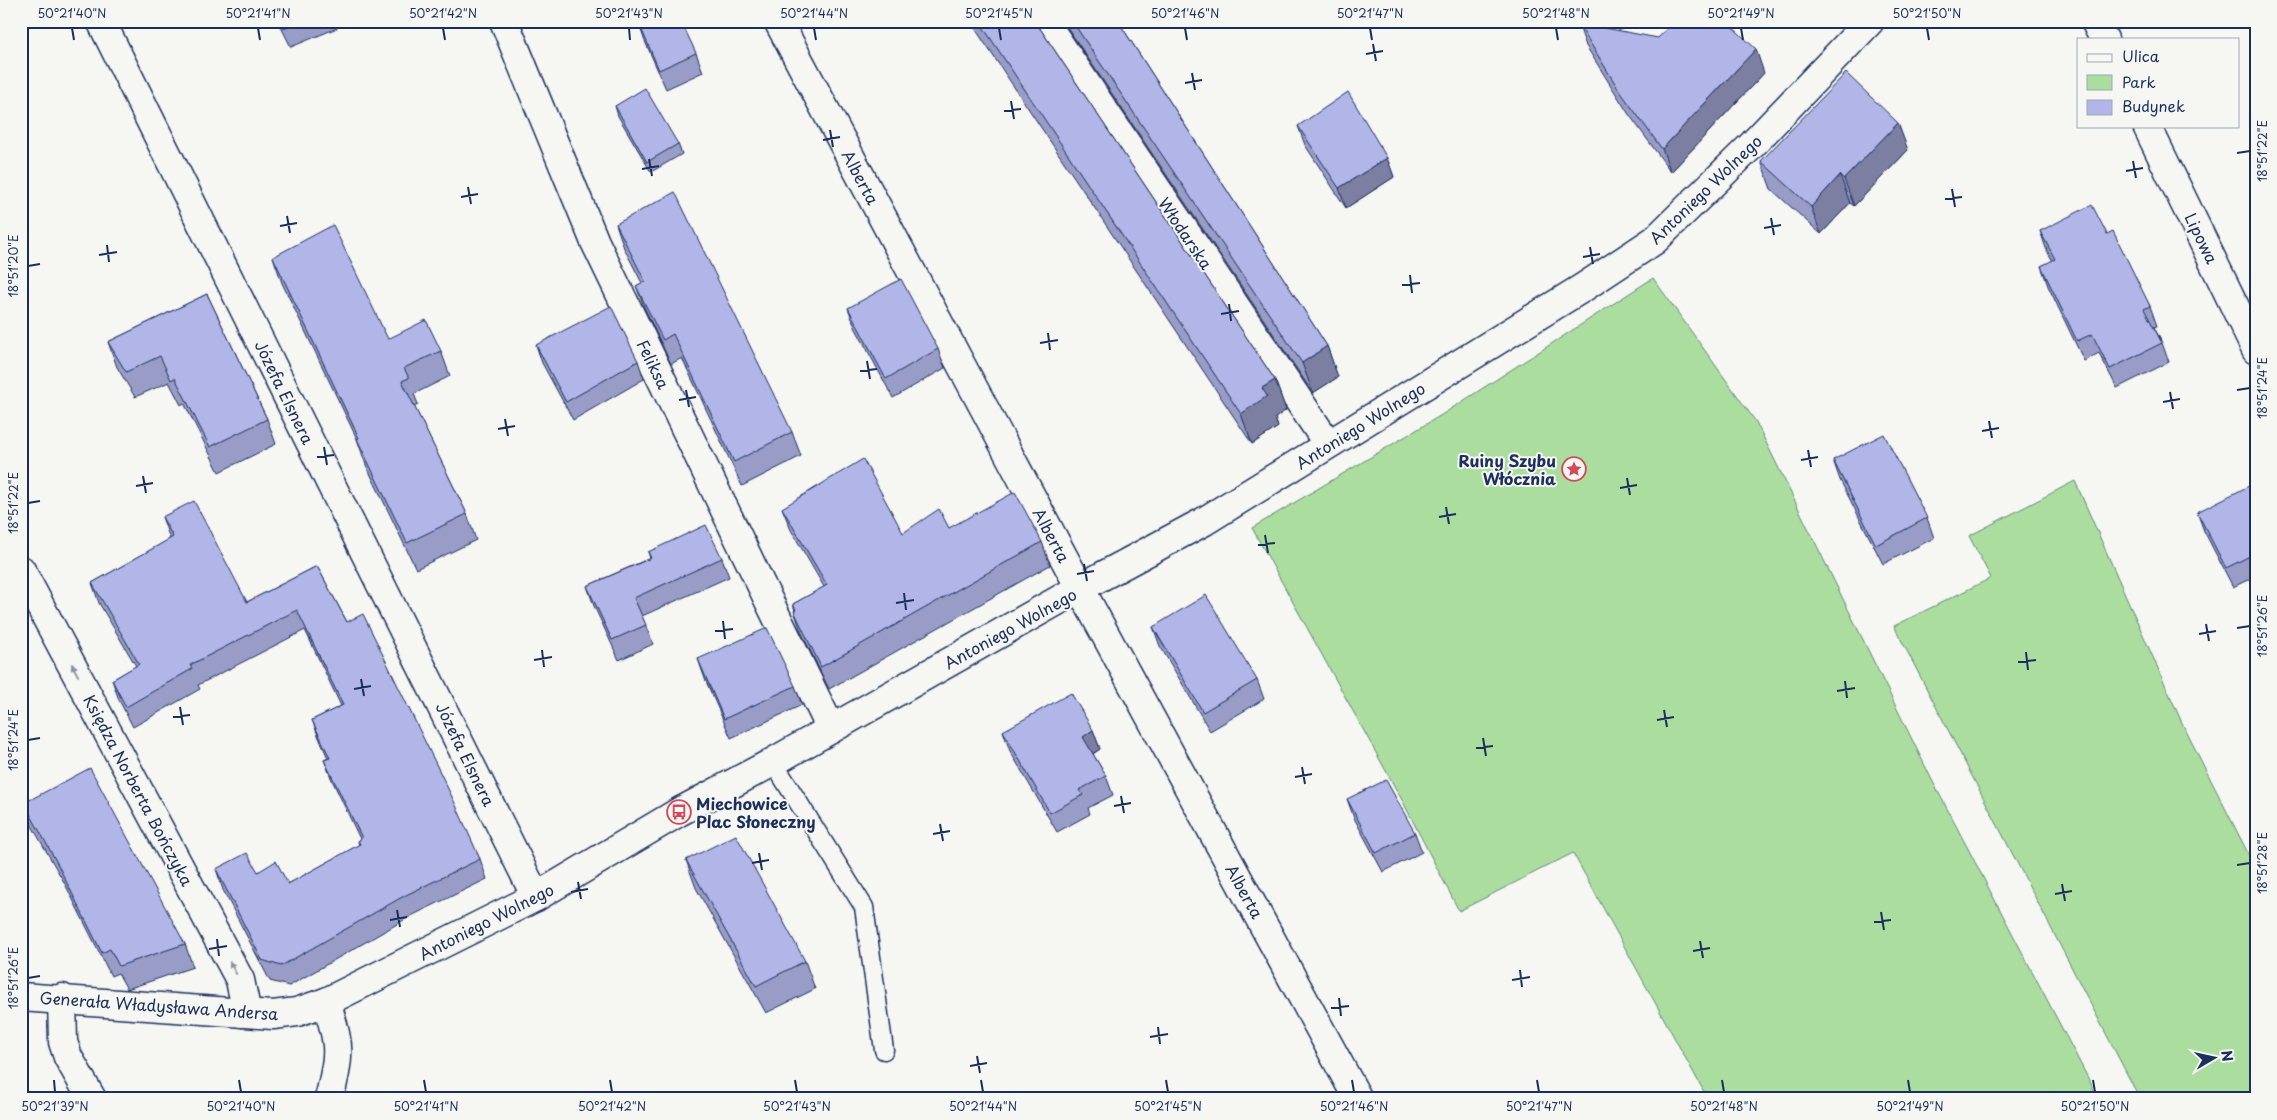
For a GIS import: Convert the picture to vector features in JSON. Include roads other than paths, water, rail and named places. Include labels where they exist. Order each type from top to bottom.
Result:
[{"type":"street","name":"Józefa Elsnera","points":[[101,21],[536,896]]},
{"type":"street","name":"Feliksa","points":[[504,21],[595,242],[831,729]]},
{"type":"street","name":"Alberta","points":[[778,21],[1080,588],[1358,1099]]},
{"type":"street","name":"Włodarska","points":[[1044,21],[1328,444]]},
{"type":"street","name":"Antoniego Wolnego","points":[[326,1002],[536,896],[679,812],[773,762],[1080,588],[1203,522],[1584,287],[1655,240],[1752,145],[1870,21]]},
{"type":"street","points":[[2095,21],[2104,38]]},
{"type":"street","name":"Lipowa","points":[[2148,128],[2256,350]]},
{"type":"street","name":"Księdza Norberta Bończyka","points":[[21,570],[240,980],[246,1009],[242,1013]]},
{"type":"street","name":"Generała Władysława Andersa","points":[[21,997],[62,998],[273,1015],[297,1012],[326,1002]]},
{"type":"street","points":[[62,998],[63,1042],[68,1057],[92,1099]]},
{"type":"street","points":[[326,1002],[336,1029],[338,1044],[338,1063],[329,1099]]},
{"type":"lane","points":[[773,762],[864,907],[884,1050]]},
{"type":"place","name":"Ruiny Szybu Włócznia","points":[[1574,469]]},
{"type":"place","name":"Miechowice Plac Słoneczny","points":[[679,812]]}]
